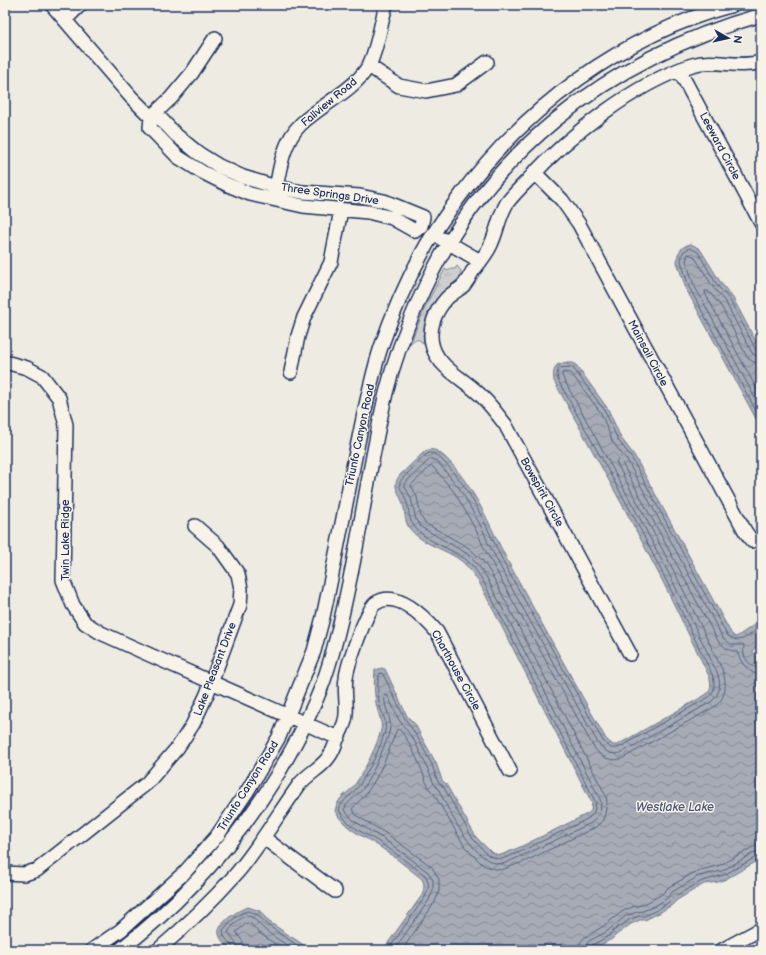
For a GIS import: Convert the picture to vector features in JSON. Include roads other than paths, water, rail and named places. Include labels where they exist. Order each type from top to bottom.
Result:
[{"type":"street","name":"Three Springs Drive","points":[[52,5],[131,97],[151,117],[160,118],[181,139],[198,153],[219,166],[243,178],[276,187],[303,192],[360,196],[384,201],[423,217],[421,226],[415,231],[392,218],[368,212],[303,206],[250,194],[202,172],[178,157],[150,128],[151,117]]},
{"type":"street","points":[[65,20],[80,5]]},
{"type":"street","name":"Fallview Road","points":[[273,200],[283,157],[289,140],[300,125],[353,85],[369,66],[376,47],[386,5]]},
{"type":"street","name":"Triunfo Canyon Road","points":[[92,950],[121,930],[184,873],[217,836],[248,790],[279,737],[314,651],[323,617],[367,399],[381,348],[393,315],[426,245],[468,185],[498,150],[545,105],[570,85],[628,48],[663,30],[691,18],[733,5]]},
{"type":"street","points":[[757,5],[761,15]]},
{"type":"street","name":"Triunfo Canyon Road","points":[[120,950],[175,904],[213,864],[246,822],[265,794],[293,748],[305,724],[323,684],[335,649],[387,391],[398,353],[408,324],[448,242],[483,194],[505,168],[530,142],[555,120],[579,102],[608,82],[659,53],[716,29],[761,15]]},
{"type":"street","points":[[151,117],[171,98],[192,74],[215,38]]},
{"type":"street","points":[[369,66],[399,86],[426,91],[456,85],[487,62]]},
{"type":"street","points":[[448,242],[480,261],[492,243],[499,219],[508,202],[534,172],[558,149],[595,119],[650,83],[694,64],[707,62],[744,65],[761,62]]},
{"type":"street","name":"Leeward Circle","points":[[679,70],[761,223]]},
{"type":"street","name":"Mainsail Circle","points":[[534,172],[562,200],[579,224],[745,531],[752,541]]},
{"type":"street","points":[[291,372],[298,336],[304,317],[331,262],[341,210]]},
{"type":"street","name":"Three Springs Drive","points":[[421,226],[448,242]]},
{"type":"street","name":"Bowspirit Circle","points":[[480,261],[464,284],[437,310],[433,321],[431,335],[433,347],[438,360],[478,392],[505,424],[630,654]]},
{"type":"street","name":"Twin Lake Ridge","points":[[5,362],[26,368],[42,376],[59,398],[66,425],[63,580],[72,605],[85,623],[101,633],[305,724]]},
{"type":"street","name":"Lake Pleasant Drive","points":[[5,873],[24,874],[37,870],[147,783],[178,747],[193,724],[212,682],[240,605],[241,589],[238,574],[218,546],[195,526]]},
{"type":"street","name":"Charthouse Circle","points":[[338,738],[346,715],[345,684],[349,666],[366,618],[376,603],[383,600],[391,600],[402,603],[417,611],[437,632],[510,771]]},
{"type":"street","points":[[158,950],[201,912],[236,873],[264,838],[301,783],[328,759],[338,738],[305,724]]},
{"type":"street","points":[[264,838],[335,891]]},
{"type":"street","points":[[722,950],[761,929]]},
{"type":"water","points":[[691,244],[700,249],[721,283],[733,298],[761,351],[761,428],[686,289],[677,262],[678,254],[682,248]]},
{"type":"water","name":"Westlake Lake","points":[[563,363],[573,363],[577,366],[608,409],[621,438],[634,455],[731,633],[735,637],[738,636],[761,620],[761,645],[755,647],[753,652],[761,662],[761,859],[726,879],[704,884],[659,913],[645,920],[640,920],[631,924],[612,939],[591,950],[383,950],[422,895],[424,887],[423,881],[380,847],[349,828],[339,818],[335,811],[338,802],[353,787],[363,771],[374,750],[381,730],[375,695],[375,670],[382,668],[385,669],[407,716],[415,724],[436,763],[442,780],[446,784],[476,837],[491,852],[501,855],[520,847],[587,814],[591,811],[592,803],[480,584],[463,562],[424,541],[411,531],[407,524],[404,508],[396,487],[396,482],[400,475],[425,451],[433,450],[443,455],[457,470],[473,494],[511,567],[582,696],[606,739],[613,745],[617,745],[709,692],[711,683],[709,676],[663,582],[554,381],[553,374],[557,365]]},
{"type":"water","points":[[248,907],[260,911],[268,921],[311,950],[230,950],[221,938],[219,930],[224,922],[229,918]]}]
